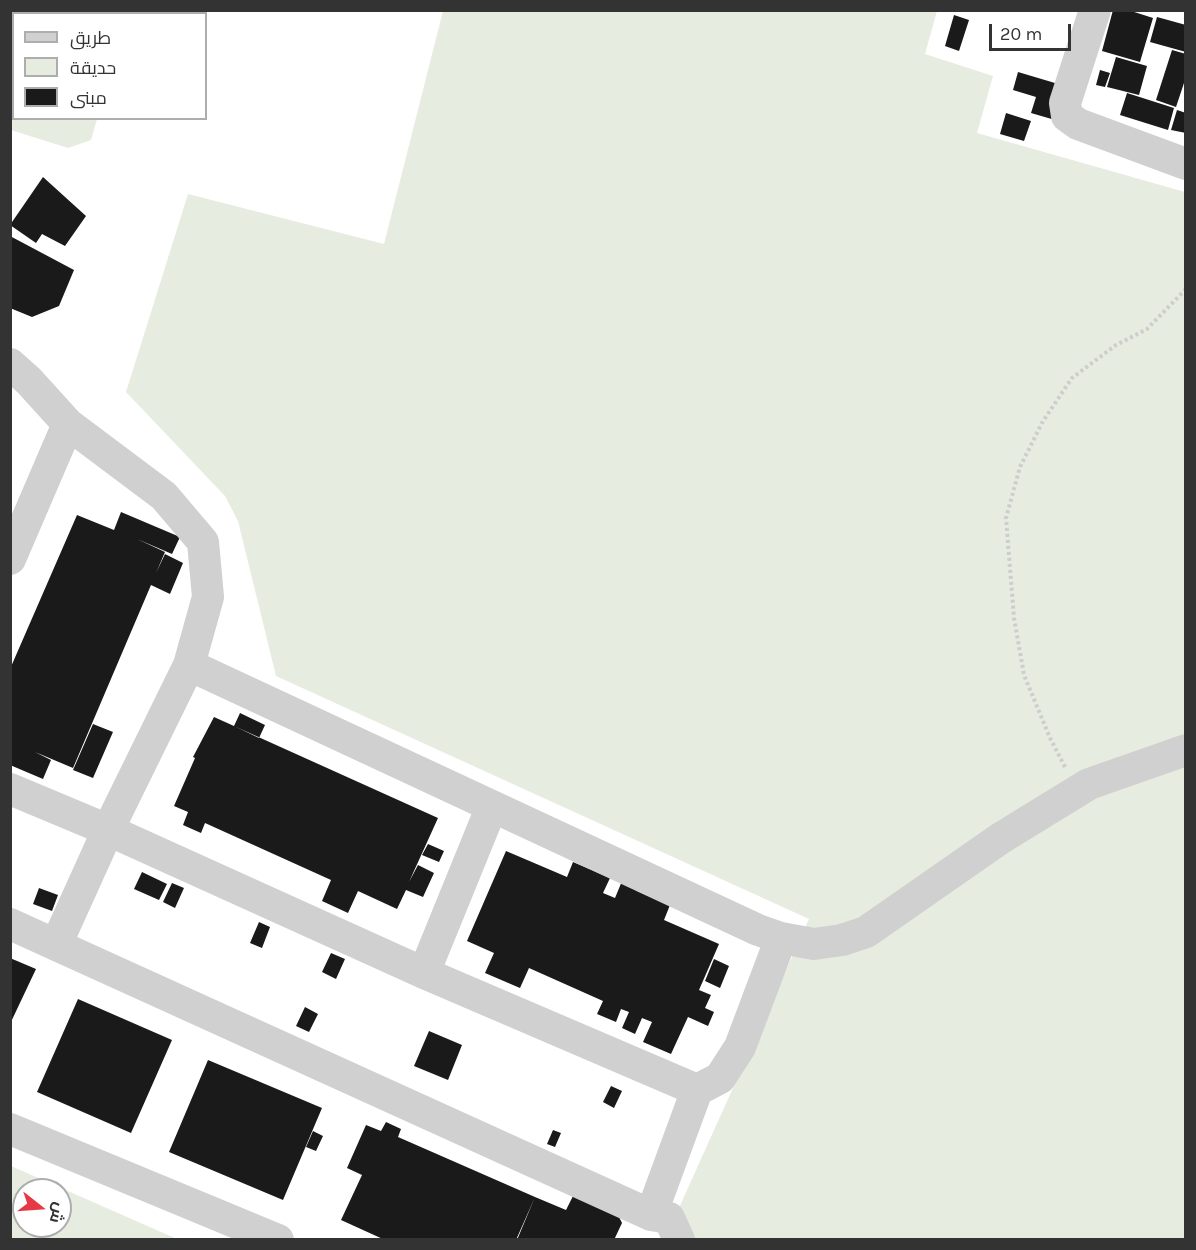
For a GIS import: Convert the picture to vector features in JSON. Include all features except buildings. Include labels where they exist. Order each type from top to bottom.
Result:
[{"type":"street","points":[[1095,10],[1065,103],[1067,116],[1078,124],[1185,164]]},
{"type":"street","points":[[10,364],[29,381],[68,424],[164,495],[203,542],[208,597],[189,665],[108,830],[56,945]]},
{"type":"street","points":[[10,559],[68,424]]},
{"type":"street","points":[[189,665],[758,930],[781,938],[814,944],[842,940],[866,932],[1001,838],[1089,784],[1185,750]]},
{"type":"street","points":[[10,789],[108,830],[424,973],[697,1090]]},
{"type":"street","points":[[424,973],[492,806]]},
{"type":"street","points":[[10,924],[651,1215],[669,1218],[679,1239]]},
{"type":"street","points":[[651,1215],[697,1090],[720,1078],[740,1047],[781,938]]},
{"type":"street","points":[[10,1129],[278,1239]]},
{"type":"path","points":[[1077,792],[1050,738],[1024,675],[1014,618],[1006,518],[1020,467],[1043,421],[1072,378],[1116,345],[1147,329],[1185,289]]},
{"type":"green space","points":[[443,11],[937,11],[925,54],[993,76],[977,133],[1185,192],[1185,1239],[665,1239],[809,919],[276,676],[238,521],[225,496],[126,392],[188,194],[384,244]]},
{"type":"green space","points":[[12,63],[12,120],[97,120],[91,140],[68,148],[11,130],[10,64]]},
{"type":"green space","points":[[10,1166],[37,1178],[12,1178],[12,1238],[72,1238],[72,1193],[177,1239],[11,1239]]}]
